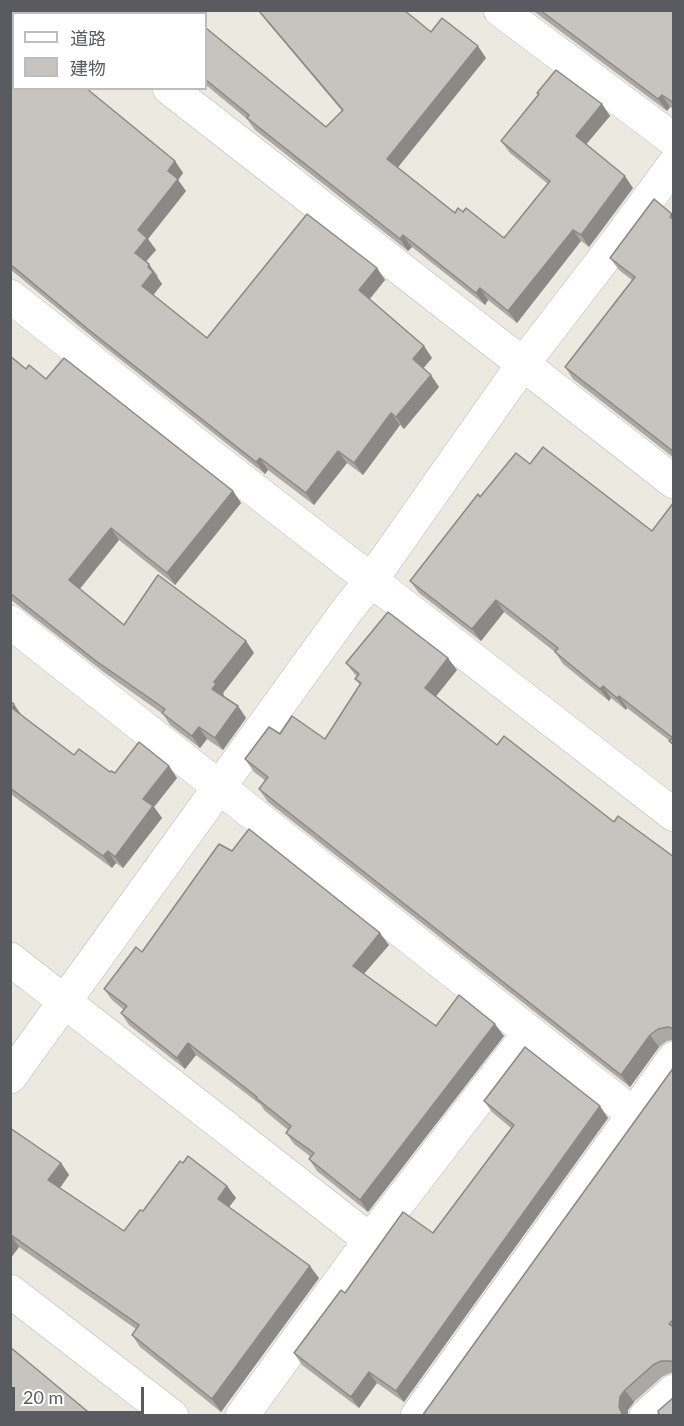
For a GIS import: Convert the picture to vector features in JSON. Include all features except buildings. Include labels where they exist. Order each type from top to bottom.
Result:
[{"type":"street","points":[[500,10],[674,140]]},
{"type":"street","points":[[172,90],[674,482]]},
{"type":"street","points":[[10,1077],[345,613],[372,579],[523,364],[674,164]]},
{"type":"street","points":[[10,296],[213,457],[674,815]]},
{"type":"street","points":[[10,622],[632,1113]]},
{"type":"street","points":[[10,959],[370,1240]]},
{"type":"street","points":[[242,1416],[370,1240],[530,1032]]},
{"type":"street","points":[[417,1416],[632,1113],[674,1058]]},
{"type":"street","points":[[10,1291],[172,1416]]},
{"type":"street","points":[[646,1416],[674,1391]]}]
